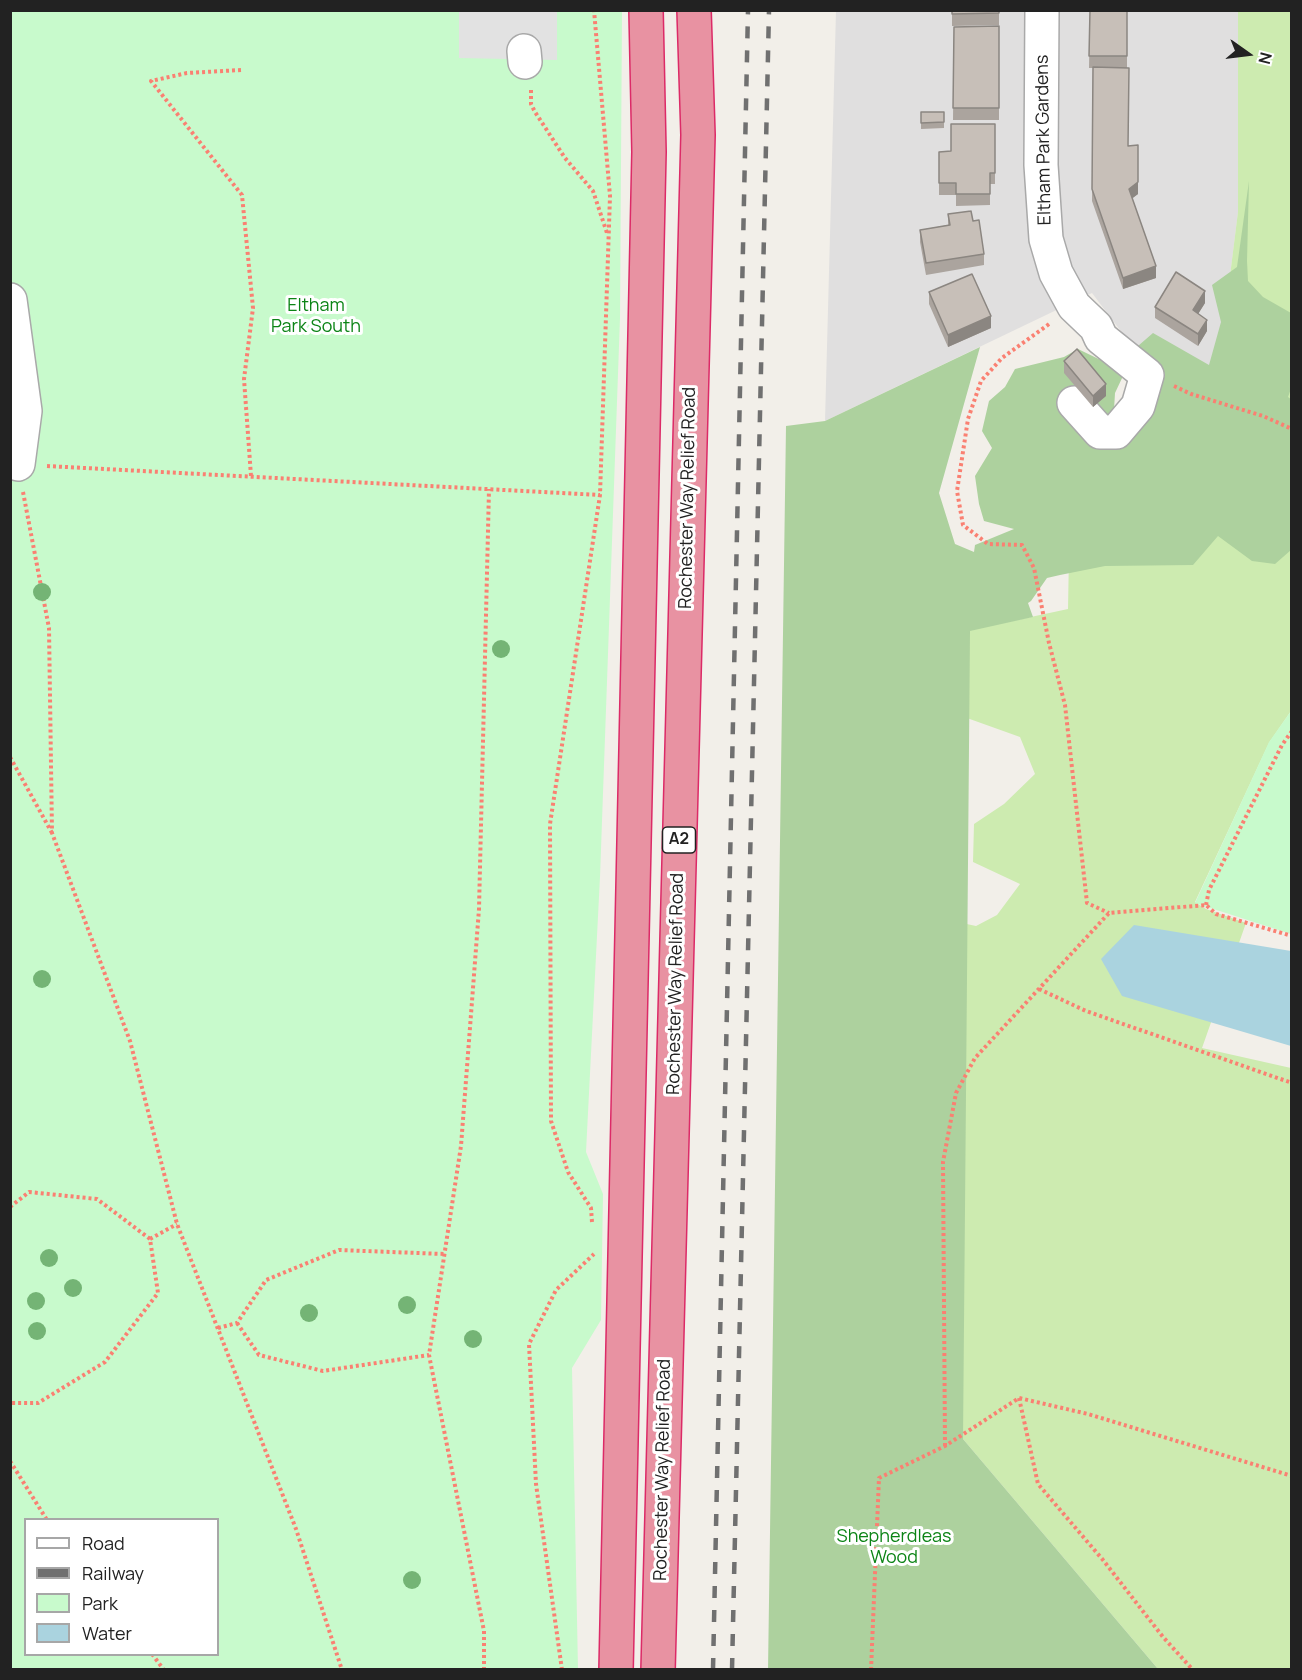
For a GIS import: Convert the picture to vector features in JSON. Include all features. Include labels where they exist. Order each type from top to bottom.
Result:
[{"type":"highway","points":[[616,1670],[649,152],[646,10]]},
{"type":"highway","name":"Rochester Way Relief Road","points":[[658,1670],[698,135],[694,10]]},
{"type":"street","name":"Eltham Park Gardens","points":[[1042,10],[1041,165],[1046,239],[1056,273],[1101,338],[1147,375]]},
{"type":"street","points":[[10,300],[25,411],[18,464]]},
{"type":"street","points":[[1074,403],[1100,432],[1116,432],[1138,405],[1147,375]]},
{"type":"path","points":[[593,1230],[591,1208],[568,1172],[551,1121],[549,824],[600,495],[610,196],[594,10]]},
{"type":"path","points":[[524,57],[532,62],[531,104],[565,158],[593,191],[609,240]]},
{"type":"path","points":[[241,70],[187,73],[151,81],[242,195],[253,308],[244,379],[251,476]]},
{"type":"path","points":[[1085,316],[1002,358],[981,381],[968,419],[957,492],[963,525],[988,544],[1022,545],[1034,568],[1049,644],[1065,705],[1087,903],[1109,913],[1206,905],[1216,914],[1292,936]]},
{"type":"path","points":[[1147,375],[1191,394],[1263,416],[1292,429]]},
{"type":"path","points":[[52,833],[49,628],[18,464],[600,495]]},
{"type":"path","points":[[484,1670],[484,1631],[429,1355],[461,1146],[479,909],[489,489]]},
{"type":"path","points":[[1206,905],[1209,890],[1282,745],[1292,730]]},
{"type":"path","points":[[10,757],[52,833],[130,1041],[177,1224],[296,1529],[342,1670]]},
{"type":"path","points":[[945,1446],[943,1162],[956,1093],[975,1058],[1109,913]]},
{"type":"path","points":[[1039,989],[1086,1011],[1292,1083]]},
{"type":"path","points":[[10,1207],[29,1192],[97,1199],[150,1239],[158,1293],[105,1362],[38,1403],[10,1403]]},
{"type":"path","points":[[150,1239],[177,1224]]},
{"type":"path","points":[[218,1328],[237,1323],[266,1280],[339,1250],[444,1254]]},
{"type":"path","points":[[562,1670],[536,1484],[530,1344],[556,1290],[594,1253]]},
{"type":"path","points":[[237,1323],[259,1355],[323,1371],[429,1355]]},
{"type":"path","points":[[1019,1398],[1038,1484],[1103,1560],[1163,1637],[1193,1670]]},
{"type":"path","points":[[871,1670],[879,1478],[945,1446],[1019,1398],[1088,1414],[1292,1476]]},
{"type":"path","points":[[10,1461],[46,1518]]},
{"type":"path","points":[[154,1656],[164,1670]]},
{"type":"shaded area","points":[[459,11],[557,11],[557,60],[459,58]]},
{"type":"shaded area","points":[[836,11],[1238,11],[1238,212],[1227,300],[1274,405],[1145,363],[1092,293],[825,421]]},
{"type":"green space","name":"Eltham Park South","points":[[11,11],[622,11],[620,318],[600,877],[586,1152],[603,1194],[601,1320],[572,1368],[578,1669],[11,1670]]},
{"type":"green space","points":[[1238,11],[1291,11],[1291,401],[1274,405],[1227,300],[1238,212]]},
{"type":"green space","name":"Shepherdleas Wood","points":[[1249,181],[1248,281],[1263,297],[1291,313],[1292,386],[1288,397],[1292,400],[1291,550],[1275,564],[1252,561],[1218,536],[1193,565],[1105,566],[1047,578],[1028,603],[1033,617],[970,631],[963,1439],[1158,1669],[768,1670],[786,426],[825,421],[980,347],[939,493],[955,544],[974,552],[975,545],[1014,529],[984,521],[979,504],[975,476],[992,448],[982,431],[989,401],[1005,387],[1015,369],[1064,357],[1078,349],[1111,365],[1123,376],[1115,393],[1114,410],[1152,406],[1165,374],[1138,346],[1153,333],[1209,365],[1221,322],[1212,285],[1237,267]]},
{"type":"green space","points":[[1291,495],[1291,711],[1269,743],[1195,902],[1206,909],[1246,923],[1202,1048],[1291,1068],[1291,1669],[1158,1669],[963,1439],[948,920],[976,926],[997,915],[1020,884],[973,862],[974,824],[1004,804],[1035,774],[1020,737],[953,713],[970,630],[1068,609],[1069,554]]},
{"type":"green space","points":[[1291,711],[1291,934],[1195,903],[1269,742]]},
{"type":"water","points":[[1134,925],[1291,951],[1291,1046],[1122,996],[1101,959]]},
{"type":"building","points":[[952,10],[999,10],[999,13],[952,14]]},
{"type":"building","points":[[1090,10],[1127,10],[1127,56],[1089,56]]},
{"type":"building","points":[[999,26],[999,108],[953,108],[954,27]]},
{"type":"building","points":[[1093,67],[1129,68],[1128,146],[1138,145],[1138,182],[1129,189],[1156,266],[1123,278],[1092,189]]},
{"type":"building","points":[[921,112],[944,112],[944,122],[921,123]]},
{"type":"building","points":[[951,124],[995,124],[995,173],[990,173],[990,194],[956,194],[956,183],[939,183],[939,152],[951,151]]},
{"type":"building","points":[[971,211],[973,221],[979,220],[984,254],[926,263],[920,230],[950,225],[948,214]]},
{"type":"building","points":[[1176,272],[1205,291],[1193,310],[1207,320],[1198,334],[1155,307]]},
{"type":"building","points":[[972,274],[991,316],[948,335],[929,292]]},
{"type":"building","points":[[1077,349],[1106,384],[1093,396],[1064,361]]},
{"type":"railway","points":[[713,1670],[748,10]]},
{"type":"railway","points":[[732,1670],[769,10]]}]
